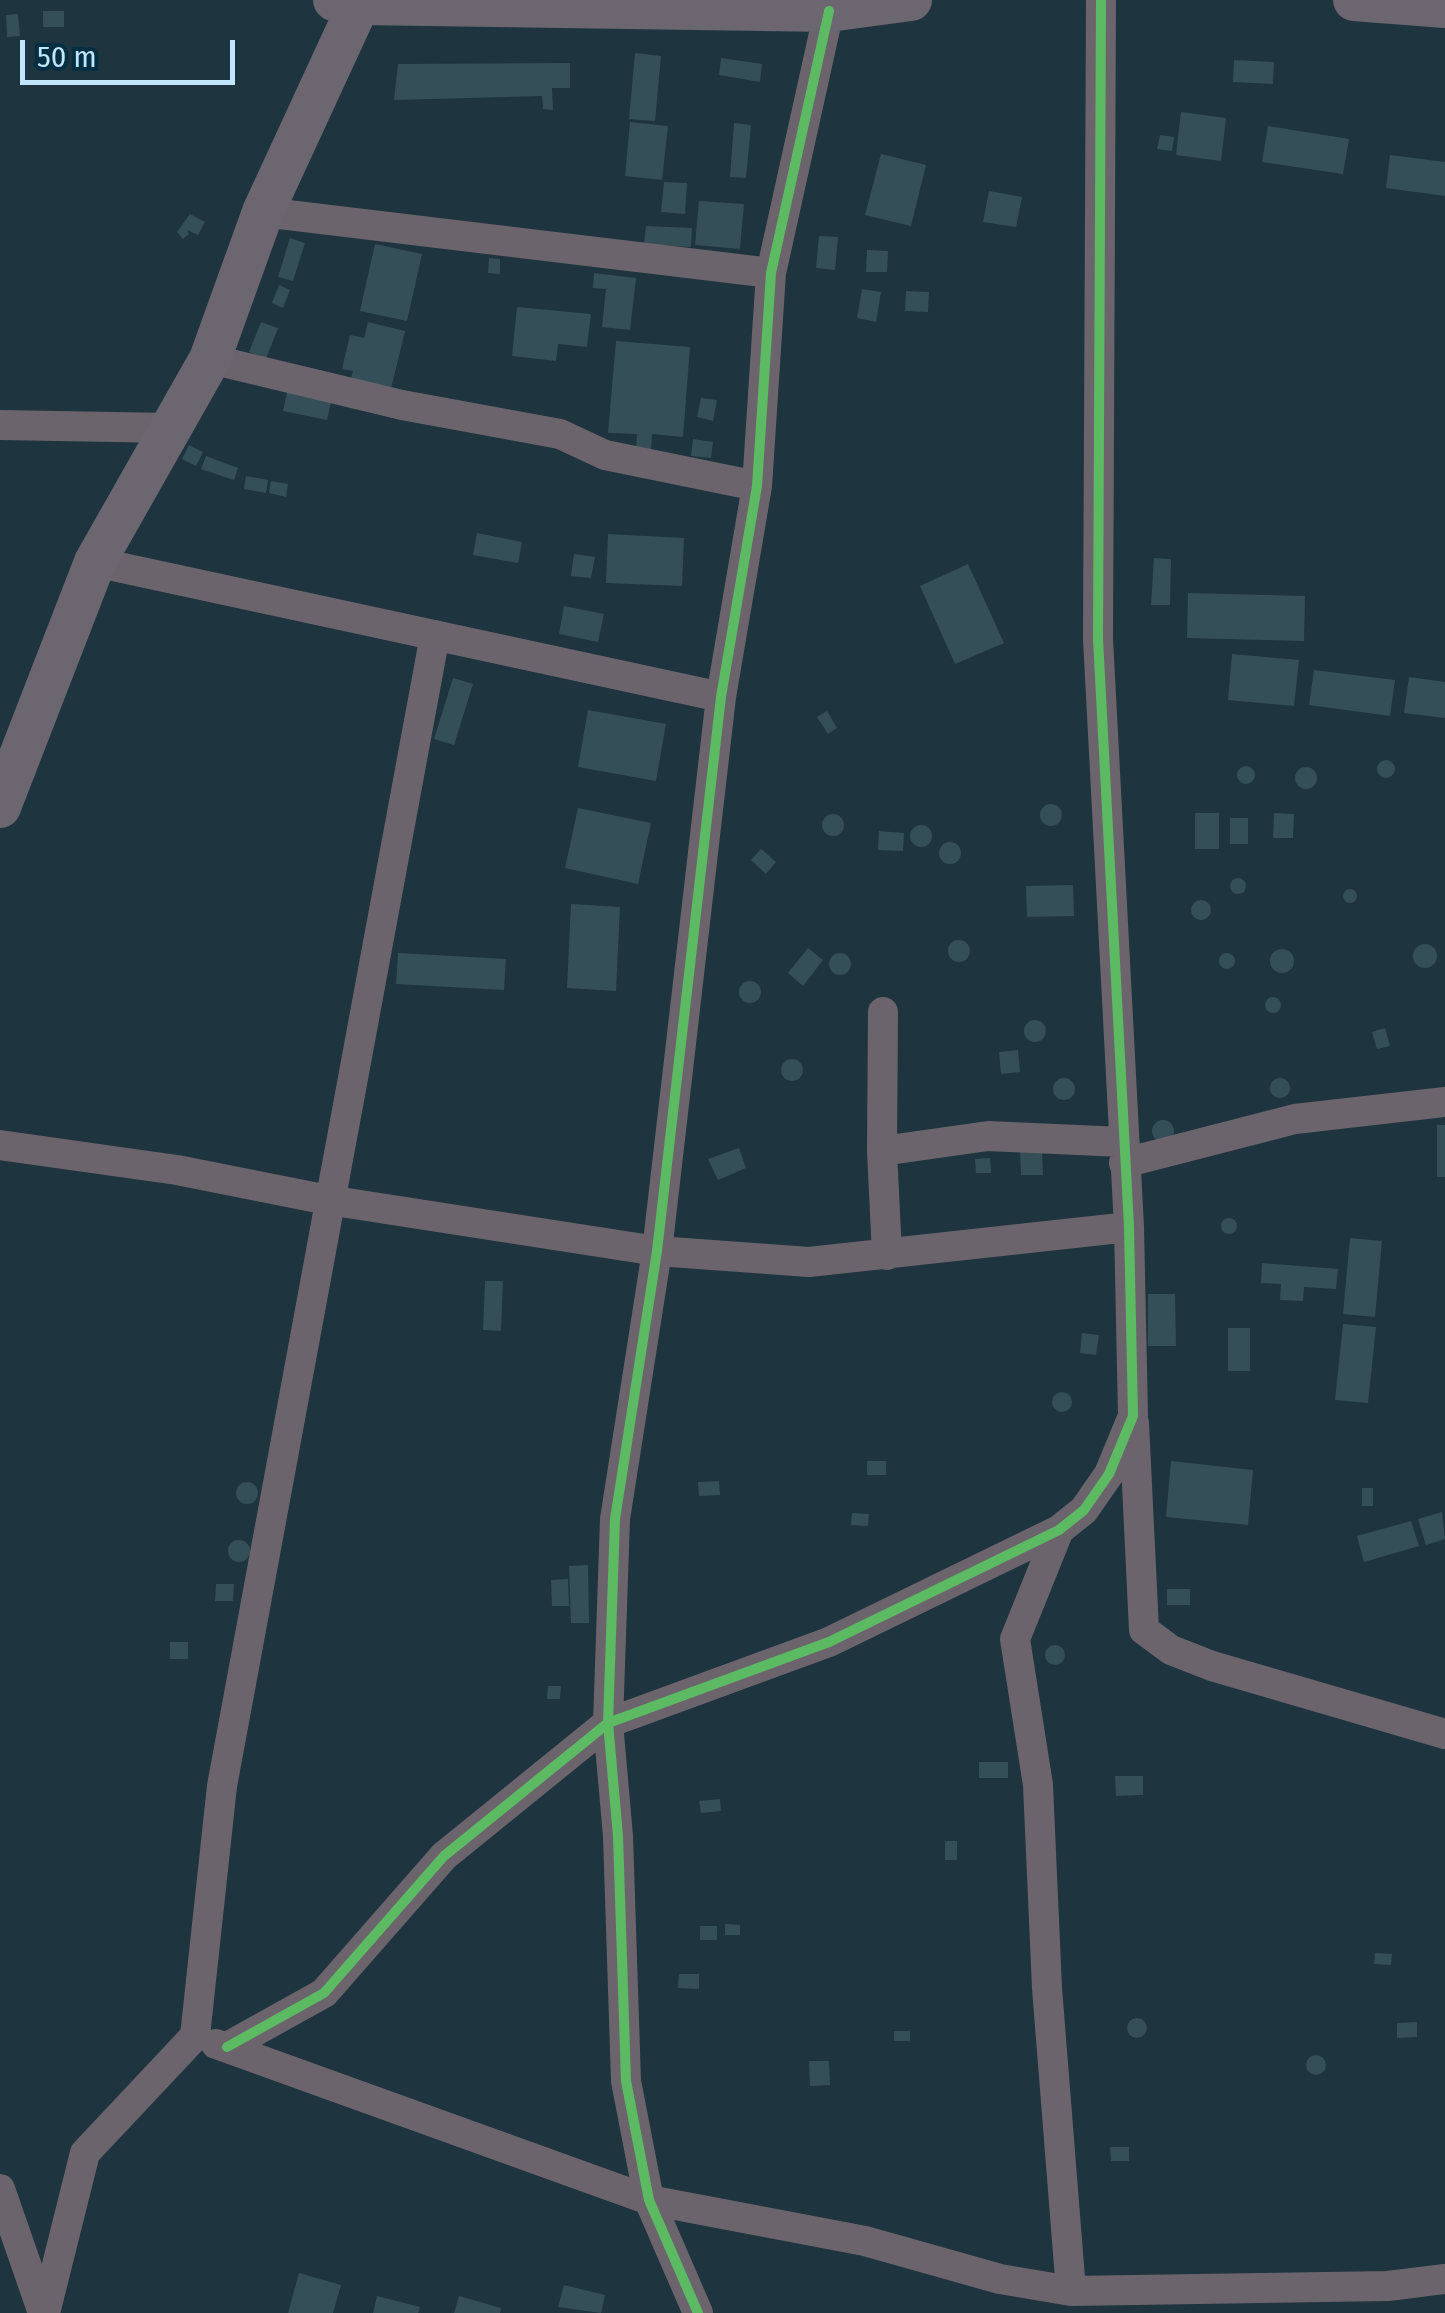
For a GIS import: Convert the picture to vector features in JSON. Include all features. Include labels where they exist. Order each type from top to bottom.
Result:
[{"type":"main road","points":[[0,807],[95,562],[210,359],[263,212],[347,2],[830,12],[911,0]]},
{"type":"main road","points":[[1354,0],[1445,7]]},
{"type":"street","points":[[1100,0],[1098,639],[1129,1227],[1133,1416],[1144,1630],[1172,1650],[1212,1666],[1445,1734]]},
{"type":"street","points":[[698,2313],[649,2200],[626,2081],[618,1836],[608,1723],[615,1519],[657,1251],[721,697],[757,486],[771,274],[830,12]]},
{"type":"street","points":[[263,212],[771,274]]},
{"type":"street","points":[[210,359],[402,405],[560,434],[605,455],[757,486]]},
{"type":"street","points":[[0,425],[170,428]]},
{"type":"street","points":[[95,562],[721,697]]},
{"type":"street","points":[[44,2313],[85,2153],[195,2036],[222,1786],[435,635]]},
{"type":"street","points":[[882,1012],[887,1255]]},
{"type":"street","points":[[882,1151],[988,1136],[1123,1152],[1296,1118],[1445,1102]]},
{"type":"street","points":[[0,1146],[177,1170],[328,1200],[657,1251],[809,1262],[1129,1227]]},
{"type":"street","points":[[226,2048],[324,1993],[444,1856],[608,1723],[830,1642],[1059,1530],[1084,1510],[1109,1474],[1133,1416]]},
{"type":"street","points":[[1059,1530],[1015,1639],[1038,1786],[1046,1988],[1071,2291]]},
{"type":"street","points":[[195,2036],[649,2200],[865,2241],[1000,2279],[1071,2291],[1388,2286],[1445,2280]]},
{"type":"street","points":[[0,2189],[8,2247],[44,2313]]},
{"type":"building","points":[[43,11],[64,11],[64,27],[43,27]]},
{"type":"building","points":[[18,14],[20,36],[7,37],[6,15]]},
{"type":"building","points":[[635,53],[661,56],[655,121],[629,119]]},
{"type":"building","points":[[721,58],[762,64],[760,82],[719,75]]},
{"type":"building","points":[[1234,60],[1274,62],[1273,84],[1233,82]]},
{"type":"building","points":[[570,63],[570,88],[552,88],[553,110],[543,109],[542,96],[394,100],[398,64]]},
{"type":"building","points":[[1181,112],[1226,118],[1221,161],[1176,155]]},
{"type":"building","points":[[630,122],[668,126],[662,180],[625,176]]},
{"type":"building","points":[[734,123],[751,125],[746,178],[730,177]]},
{"type":"building","points":[[1268,126],[1349,139],[1343,174],[1262,162]]},
{"type":"building","points":[[1160,135],[1174,137],[1172,151],[1157,149]]},
{"type":"building","points":[[881,154],[926,165],[911,226],[865,215]]},
{"type":"building","points":[[1390,155],[1445,162],[1445,196],[1386,188]]},
{"type":"building","points":[[664,182],[687,183],[685,214],[661,212]]},
{"type":"building","points":[[989,191],[1022,197],[1016,227],[983,222]]},
{"type":"building","points":[[699,201],[744,204],[740,249],[695,245]]},
{"type":"building","points":[[190,214],[205,222],[198,235],[187,230],[189,234],[183,239],[177,232]]},
{"type":"building","points":[[646,226],[692,228],[691,247],[644,244]]},
{"type":"building","points":[[819,236],[838,237],[835,270],[816,268]]},
{"type":"building","points":[[290,238],[305,243],[293,281],[278,277]]},
{"type":"building","points":[[375,244],[422,254],[407,321],[360,311]]},
{"type":"building","points":[[867,250],[888,251],[887,272],[866,272]]},
{"type":"building","points":[[489,258],[500,259],[500,274],[488,273]]},
{"type":"building","points":[[594,273],[636,278],[630,330],[602,327],[606,289],[593,288]]},
{"type":"building","points":[[279,285],[290,290],[283,308],[272,303]]},
{"type":"building","points":[[862,289],[881,292],[876,322],[857,318]]},
{"type":"building","points":[[906,291],[929,292],[928,312],[905,311]]},
{"type":"building","points":[[517,307],[591,314],[587,347],[558,344],[556,361],[512,356]]},
{"type":"building","points":[[261,322],[278,328],[266,359],[249,352]]},
{"type":"building","points":[[368,322],[405,331],[389,397],[349,387],[353,371],[342,369],[350,335],[364,338]]},
{"type":"building","points":[[616,341],[690,347],[683,437],[652,434],[651,450],[636,449],[637,434],[608,433]]},
{"type":"building","points":[[288,388],[332,398],[327,420],[283,411]]},
{"type":"building","points":[[701,398],[717,400],[713,421],[697,417]]},
{"type":"building","points":[[693,439],[713,442],[711,458],[691,456]]},
{"type":"building","points":[[189,445],[203,452],[196,466],[182,459]]},
{"type":"building","points":[[206,456],[238,468],[234,480],[201,469]]},
{"type":"building","points":[[246,476],[268,480],[266,493],[244,489]]},
{"type":"building","points":[[271,481],[288,484],[286,497],[269,493]]},
{"type":"building","points":[[477,533],[522,542],[518,563],[473,555]]},
{"type":"building","points":[[608,534],[684,538],[682,586],[606,583]]},
{"type":"building","points":[[574,554],[595,557],[591,578],[571,576]]},
{"type":"building","points":[[1154,558],[1171,559],[1170,605],[1151,605]]},
{"type":"building","points":[[968,564],[1004,643],[955,664],[920,586]]},
{"type":"building","points":[[1188,593],[1305,596],[1304,641],[1187,638]]},
{"type":"building","points":[[564,606],[604,614],[598,642],[559,634]]},
{"type":"building","points":[[1232,654],[1299,660],[1294,706],[1228,700]]},
{"type":"building","points":[[1314,670],[1395,680],[1390,716],[1309,705]]},
{"type":"building","points":[[1409,677],[1445,682],[1445,718],[1404,713]]},
{"type":"building","points":[[453,678],[473,684],[454,745],[434,739]]},
{"type":"building","points":[[588,710],[666,724],[656,781],[578,767]]},
{"type":"building","points":[[827,711],[837,728],[828,734],[817,717]]},
{"type":"building","points":[[1386,760],[1395,769],[1386,778],[1377,769]]},
{"type":"building","points":[[1246,766],[1255,775],[1246,784],[1237,775]]},
{"type":"building","points":[[1306,767],[1314,770],[1314,786],[1306,789],[1298,786],[1295,778],[1298,770]]},
{"type":"building","points":[[1051,804],[1059,807],[1059,823],[1051,826],[1043,823],[1040,815],[1043,807]]},
{"type":"building","points":[[578,808],[651,823],[638,884],[565,868]]},
{"type":"building","points":[[1195,813],[1219,813],[1219,849],[1195,849]]},
{"type":"building","points":[[1274,813],[1294,814],[1293,838],[1273,838]]},
{"type":"building","points":[[833,814],[841,817],[841,833],[833,836],[825,833],[822,825],[825,817]]},
{"type":"building","points":[[1230,818],[1248,818],[1248,844],[1230,844]]},
{"type":"building","points":[[921,825],[929,828],[929,844],[921,847],[913,844],[910,836],[913,828]]},
{"type":"building","points":[[879,831],[904,833],[903,851],[878,850]]},
{"type":"building","points":[[950,842],[958,845],[958,861],[950,864],[942,861],[939,853],[942,845]]},
{"type":"building","points":[[761,849],[776,862],[766,874],[751,860]]},
{"type":"building","points":[[1238,878],[1246,886],[1238,894],[1230,886]]},
{"type":"building","points":[[1073,885],[1074,916],[1027,917],[1026,886]]},
{"type":"building","points":[[1350,889],[1357,896],[1350,903],[1343,896]]},
{"type":"building","points":[[1201,900],[1211,910],[1201,920],[1191,910]]},
{"type":"building","points":[[571,904],[620,907],[616,991],[567,988]]},
{"type":"building","points":[[959,940],[967,943],[967,959],[959,962],[951,959],[948,951],[951,943]]},
{"type":"building","points":[[1425,944],[1434,947],[1434,965],[1425,968],[1416,965],[1413,956],[1416,947]]},
{"type":"building","points":[[808,948],[823,960],[803,986],[788,973]]},
{"type":"building","points":[[1282,949],[1291,952],[1291,970],[1282,973],[1273,970],[1270,961],[1273,952]]},
{"type":"building","points":[[398,953],[506,959],[504,990],[396,984]]},
{"type":"building","points":[[840,953],[848,956],[848,972],[840,975],[832,972],[829,964],[832,956]]},
{"type":"building","points":[[1227,953],[1235,961],[1227,969],[1219,961]]},
{"type":"building","points":[[750,981],[758,984],[758,1000],[750,1003],[742,1000],[739,992],[742,984]]},
{"type":"building","points":[[1273,997],[1281,1005],[1273,1013],[1265,1005]]},
{"type":"building","points":[[1035,1020],[1043,1023],[1043,1039],[1035,1042],[1027,1039],[1024,1031],[1027,1023]]},
{"type":"building","points":[[1385,1028],[1390,1046],[1377,1049],[1372,1032]]},
{"type":"building","points":[[1018,1050],[1020,1072],[1001,1074],[999,1052]]},
{"type":"building","points":[[792,1059],[800,1062],[800,1078],[792,1081],[784,1078],[781,1070],[784,1062]]},
{"type":"building","points":[[1064,1078],[1072,1081],[1072,1097],[1064,1100],[1056,1097],[1053,1089],[1056,1081]]},
{"type":"building","points":[[1280,1078],[1290,1088],[1280,1098],[1270,1088]]},
{"type":"building","points":[[1163,1120],[1171,1123],[1171,1139],[1163,1142],[1155,1139],[1152,1131],[1155,1123]]},
{"type":"building","points":[[1437,1125],[1445,1125],[1445,1177],[1437,1177]]},
{"type":"building","points":[[739,1148],[746,1168],[718,1180],[708,1159]]},
{"type":"building","points":[[1042,1148],[1043,1175],[1021,1175],[1020,1149]]},
{"type":"building","points":[[990,1158],[991,1173],[976,1173],[975,1159]]},
{"type":"building","points":[[1229,1218],[1237,1226],[1229,1234],[1221,1226]]},
{"type":"building","points":[[1350,1238],[1382,1241],[1375,1317],[1343,1314]]},
{"type":"building","points":[[1262,1263],[1338,1269],[1336,1289],[1304,1287],[1303,1301],[1280,1300],[1281,1284],[1261,1283]]},
{"type":"building","points":[[485,1281],[503,1281],[501,1331],[483,1330]]},
{"type":"building","points":[[1148,1294],[1175,1294],[1176,1346],[1148,1346]]},
{"type":"building","points":[[1343,1324],[1376,1327],[1368,1403],[1335,1400]]},
{"type":"building","points":[[1228,1328],[1250,1328],[1250,1371],[1228,1371]]},
{"type":"building","points":[[1082,1333],[1099,1335],[1096,1355],[1080,1353]]},
{"type":"building","points":[[1058,1392],[1066,1392],[1072,1402],[1066,1412],[1058,1412],[1052,1406],[1052,1398]]},
{"type":"building","points":[[867,1461],[886,1461],[886,1475],[867,1475]]},
{"type":"building","points":[[1171,1461],[1253,1470],[1248,1525],[1166,1517]]},
{"type":"building","points":[[719,1481],[720,1495],[699,1496],[698,1482]]},
{"type":"building","points":[[247,1482],[255,1485],[255,1501],[247,1504],[239,1501],[236,1493],[239,1485]]},
{"type":"building","points":[[1362,1488],[1373,1488],[1373,1506],[1362,1506]]},
{"type":"building","points":[[1442,1512],[1445,1539],[1426,1545],[1418,1519]]},
{"type":"building","points":[[852,1513],[869,1514],[868,1526],[851,1525]]},
{"type":"building","points":[[1411,1521],[1419,1546],[1364,1562],[1357,1536]]},
{"type":"building","points":[[239,1540],[247,1543],[247,1559],[239,1562],[231,1559],[228,1551],[231,1543]]},
{"type":"building","points":[[588,1565],[589,1623],[571,1623],[569,1566]]},
{"type":"building","points":[[568,1579],[569,1606],[552,1606],[551,1580]]},
{"type":"building","points":[[216,1584],[234,1584],[233,1601],[215,1601]]},
{"type":"building","points":[[1167,1589],[1190,1589],[1190,1605],[1167,1605]]},
{"type":"building","points":[[170,1642],[188,1642],[188,1659],[170,1659]]},
{"type":"building","points":[[1055,1645],[1065,1655],[1055,1665],[1045,1655]]},
{"type":"building","points":[[548,1686],[561,1686],[560,1699],[547,1699]]},
{"type":"building","points":[[979,1762],[1008,1762],[1008,1778],[979,1778]]},
{"type":"building","points":[[1115,1776],[1143,1776],[1143,1795],[1116,1796]]},
{"type":"building","points":[[720,1799],[721,1811],[701,1813],[699,1801]]},
{"type":"building","points":[[945,1841],[957,1841],[957,1860],[945,1860]]},
{"type":"building","points":[[725,1924],[740,1925],[740,1935],[725,1935]]},
{"type":"building","points":[[700,1926],[717,1926],[717,1940],[700,1940]]},
{"type":"building","points":[[1375,1953],[1392,1954],[1391,1965],[1374,1964]]},
{"type":"building","points":[[679,1974],[699,1974],[699,1989],[678,1988]]},
{"type":"building","points":[[1137,2018],[1147,2028],[1137,2038],[1127,2028]]},
{"type":"building","points":[[1417,2022],[1417,2037],[1397,2038],[1397,2023]]},
{"type":"building","points":[[894,2031],[910,2031],[910,2041],[894,2041]]},
{"type":"building","points":[[1316,2055],[1326,2065],[1316,2075],[1306,2065]]},
{"type":"building","points":[[809,2061],[829,2061],[830,2085],[810,2086]]},
{"type":"building","points":[[1110,2147],[1129,2147],[1129,2161],[1111,2161]]},
{"type":"building","points":[[299,2273],[341,2285],[333,2313],[288,2313]]},
{"type":"building","points":[[564,2285],[605,2295],[601,2313],[558,2307]]},
{"type":"building","points":[[377,2296],[420,2307],[418,2313],[373,2313]]},
{"type":"building","points":[[459,2296],[501,2308],[500,2313],[454,2313]]},
{"type":"cycle path","points":[[227,2047],[324,1993],[444,1856],[608,1723],[829,1642],[1059,1530],[1084,1510],[1109,1474],[1133,1416],[1129,1227],[1098,639],[1101,0]]},
{"type":"cycle path","points":[[698,2313],[649,2200],[626,2081],[618,1836],[608,1723],[615,1519],[657,1251],[721,697],[757,486],[771,273],[829,11]]}]
